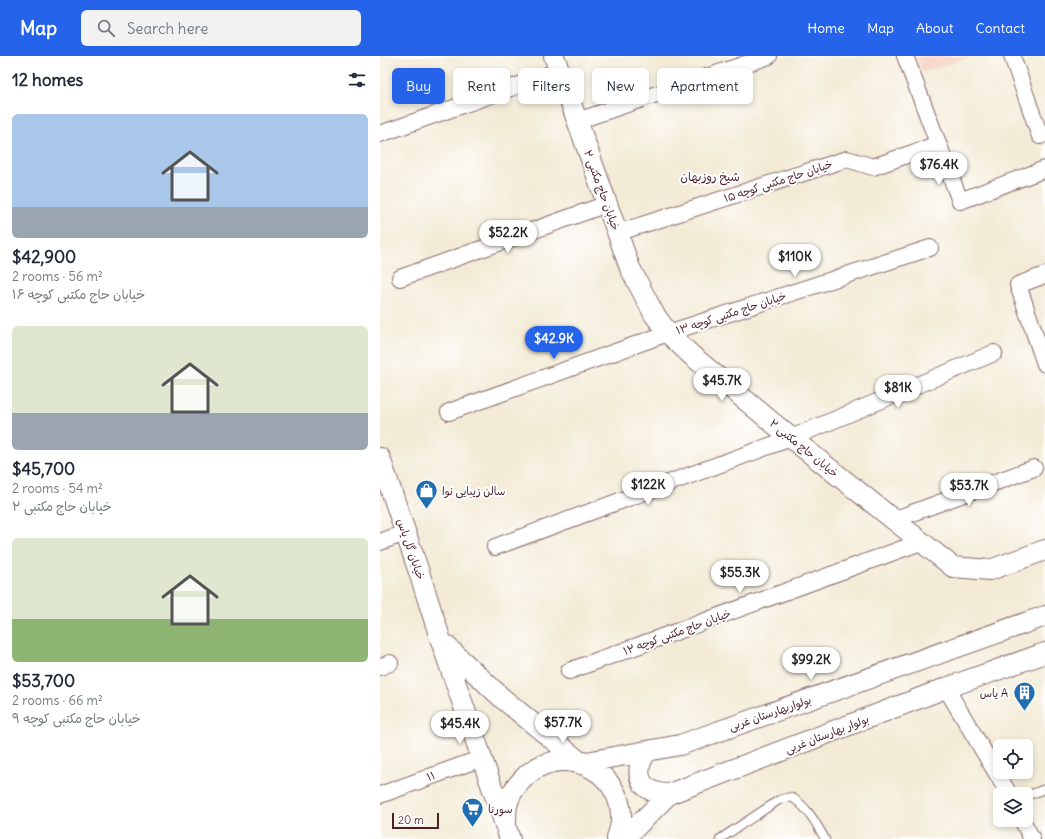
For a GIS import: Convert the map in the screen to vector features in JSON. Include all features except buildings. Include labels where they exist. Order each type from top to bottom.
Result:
[{"type":"street","points":[[577,121],[769,56]]},
{"type":"street","points":[[905,56],[960,201],[1045,168]]},
{"type":"street","points":[[1012,56],[1043,135]]},
{"type":"street","points":[[380,134],[557,60]]},
{"type":"street","name":"خیابان حاج مکتبی ۲","points":[[557,60],[577,121],[630,268],[654,314],[668,333],[690,354],[791,438],[953,567],[990,570],[1045,550]]},
{"type":"street","name":"خیابان حاج مکتبی کوچه ۱۵","points":[[617,233],[847,159],[873,167],[938,144]]},
{"type":"street","points":[[400,278],[607,204]]},
{"type":"street","name":"خیابان حاج مکتبی کوچه ۱۳","points":[[449,412],[668,333],[930,248]]},
{"type":"street","points":[[1045,275],[1018,285],[1045,364]]},
{"type":"street","points":[[495,547],[791,438],[994,353]]},
{"type":"street","name":"خیابان گل یاس","points":[[380,458],[440,641],[510,839]]},
{"type":"street","points":[[893,520],[1034,468]]},
{"type":"street","points":[[380,542],[405,532]]},
{"type":"street","name":"خیابان حاج مکتبی کوچه ۱۲","points":[[569,672],[921,542]]},
{"type":"street","name":"بولواربهارستان غربی","points":[[581,763],[680,745],[1045,616]]},
{"type":"street","name":"خیابان گل یاس","points":[[440,641],[502,698],[581,763]]},
{"type":"street","name":"بولوار بهارستان غربی","points":[[624,839],[669,794],[946,688],[1045,653]]},
{"type":"street","points":[[946,688],[1005,787]]},
{"type":"street","points":[[647,752],[641,760],[639,771],[642,782],[649,790],[658,794],[669,794]]},
{"type":"street","name":"۱۱","points":[[380,795],[482,758]]},
{"type":"street","points":[[510,839],[506,824],[507,806],[515,788],[527,774],[544,764],[562,760],[581,763],[598,772],[611,785],[619,802],[621,821],[617,839]]},
{"type":"street","points":[[1026,827],[1032,839]]},
{"type":"lane","points":[[1033,793],[1045,789]]},
{"type":"lane","points":[[720,839],[779,800],[791,797],[800,802],[815,822],[825,839]]},
{"type":"shaded area","points":[[916,56],[972,56],[922,73]]},
{"type":"place","name":"سالن زیبایی نوا","points":[[427,510]]},
{"type":"place","name":"یاس A","points":[[1024,712]]},
{"type":"place","name":"سورنا","points":[[473,828]]},
{"type":"district","name":"شیخ روزبهان","points":[[710,176]]}]
